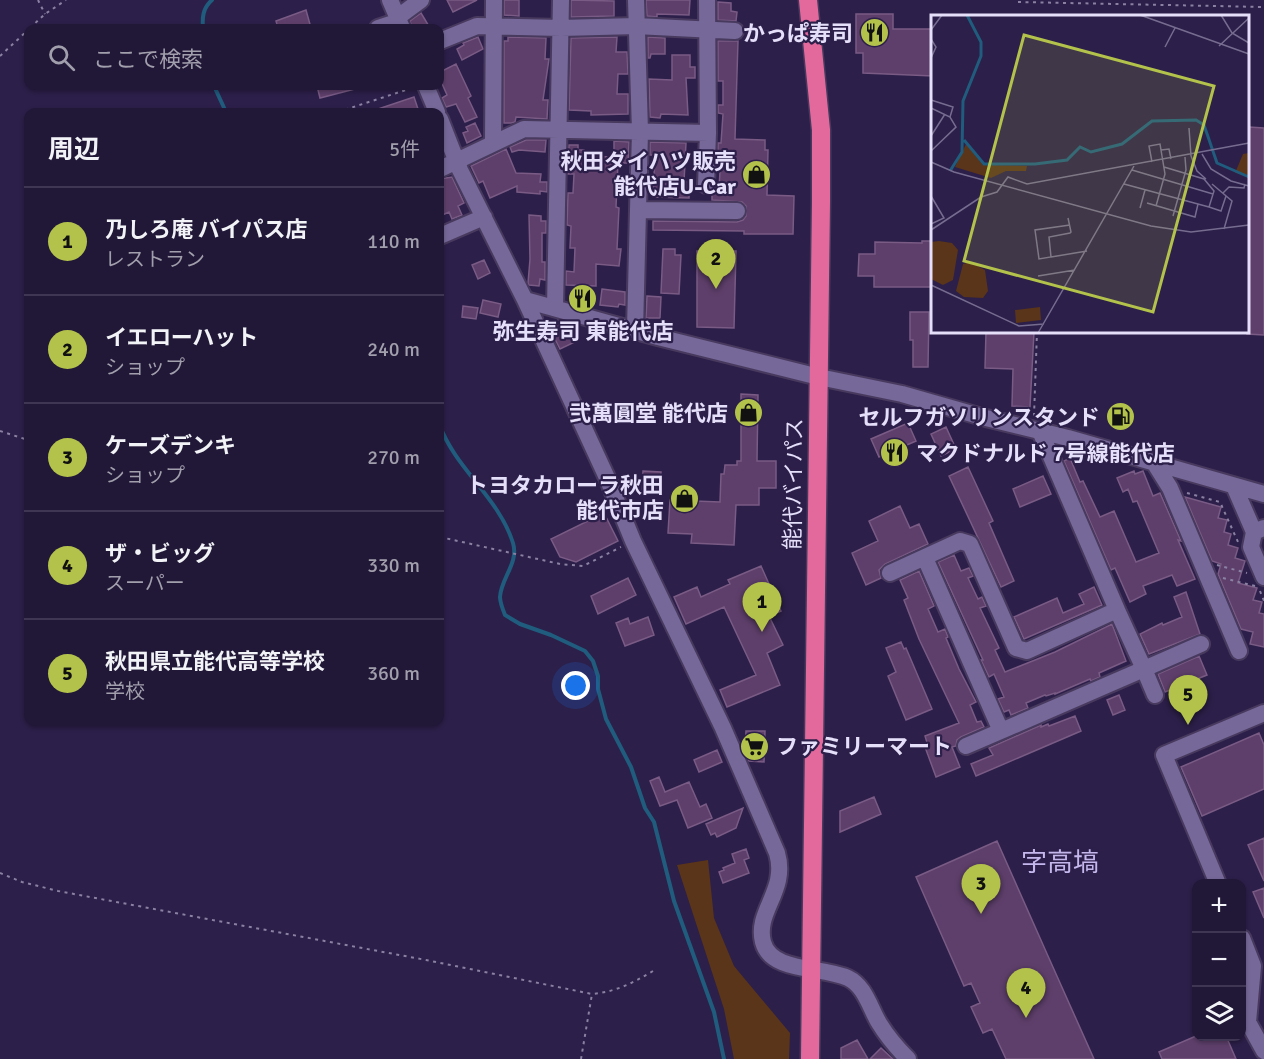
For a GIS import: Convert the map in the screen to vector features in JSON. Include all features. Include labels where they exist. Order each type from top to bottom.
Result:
[{"type":"highway","name":"能代バイパス","points":[[808,0],[820,130],[810,1059]]},
{"type":"street","points":[[390,0],[400,22],[421,0]]},
{"type":"street","points":[[493,143],[494,0]]},
{"type":"street","points":[[555,308],[561,0]]},
{"type":"street","points":[[635,330],[640,131],[636,0]]},
{"type":"street","points":[[706,185],[707,0]]},
{"type":"street","points":[[444,39],[477,26],[561,28],[636,26],[735,31]]},
{"type":"street","points":[[428,90],[435,108]]},
{"type":"street","points":[[444,167],[524,129],[708,133]]},
{"type":"street","points":[[444,130],[456,160],[525,300],[608,480],[633,541],[718,718],[777,853],[780,873],[775,895],[763,923],[762,939],[765,947],[777,961],[847,978],[859,986],[886,1034],[908,1059]]},
{"type":"street","points":[[638,210],[737,212]]},
{"type":"street","points":[[444,234],[484,217]]},
{"type":"street","points":[[525,300],[819,377],[902,394],[1037,428],[1264,494]]},
{"type":"street","points":[[1037,428],[1155,695]]},
{"type":"street","points":[[1155,464],[1170,488],[1239,651]]},
{"type":"street","points":[[1234,486],[1259,530],[1251,547],[1257,580]]},
{"type":"street","points":[[890,573],[960,541],[970,544],[1016,648],[1027,651],[1117,610]]},
{"type":"street","points":[[925,558],[1001,731]]},
{"type":"street","points":[[966,746],[1201,644]]},
{"type":"street","points":[[1216,879],[1164,755],[1264,713]]},
{"type":"street","points":[[1246,948],[1253,966],[1248,1022],[1264,1051]]},
{"type":"path","points":[[38,0],[45,14]]},
{"type":"path","points":[[34,24],[66,0]]},
{"type":"path","points":[[1018,2],[1264,7]]},
{"type":"path","points":[[0,56],[24,34]]},
{"type":"path","points":[[350,108],[406,90]]},
{"type":"path","points":[[1037,333],[1037,428]]},
{"type":"path","points":[[0,430],[24,439]]},
{"type":"path","points":[[1170,488],[1220,502],[1238,543]]},
{"type":"path","points":[[444,538],[560,564],[583,566],[633,541]]},
{"type":"path","points":[[1203,566],[1257,580]]},
{"type":"path","points":[[1203,566],[1257,580]]},
{"type":"path","points":[[1257,580],[1264,601]]},
{"type":"path","points":[[0,873],[22,882],[58,891],[426,960],[592,994],[609,993],[653,971]]},
{"type":"path","points":[[581,1059],[592,994]]},
{"type":"shaded area","points":[[708,860],[714,918],[734,966],[790,1033],[789,1059],[734,1059],[724,1009],[677,865]]},
{"type":"building","points":[[447,0],[477,0],[453,12]]},
{"type":"building","points":[[504,0],[519,0],[519,16],[504,15]]},
{"type":"building","points":[[571,0],[614,1],[614,16],[571,17]]},
{"type":"building","points":[[646,0],[690,0],[689,15],[647,16]]},
{"type":"building","points":[[718,2],[731,3],[731,11],[737,12],[736,21],[718,20]]},
{"type":"building","points":[[306,10],[310,24],[277,24],[276,21]]},
{"type":"building","points":[[421,13],[428,24],[411,24],[410,21]]},
{"type":"building","points":[[856,14],[893,14],[893,29],[931,29],[931,76],[863,73],[863,53],[856,53]]},
{"type":"building","points":[[478,37],[483,49],[462,60],[457,49],[464,45],[463,43]]},
{"type":"building","points":[[508,37],[546,38],[545,59],[549,59],[543,100],[548,100],[547,119],[516,117],[515,122],[504,123],[504,41],[508,41]]},
{"type":"building","points":[[617,37],[616,52],[627,52],[628,74],[618,74],[617,94],[628,94],[628,114],[591,115],[591,111],[569,110],[571,38]]},
{"type":"building","points":[[648,37],[665,38],[665,54],[651,54],[648,58]]},
{"type":"building","points":[[718,41],[738,41],[735,139],[765,140],[765,150],[768,150],[767,195],[794,196],[793,234],[653,230],[653,221],[737,222],[746,216],[746,206],[742,202],[712,200],[712,193],[719,188],[721,155],[718,155],[718,143],[721,143],[723,114],[718,113],[718,105],[723,105],[723,81],[718,81]]},
{"type":"building","points":[[672,55],[690,55],[690,67],[695,67],[695,78],[686,78],[688,115],[661,114],[660,118],[650,117],[649,79],[672,80]]},
{"type":"building","points":[[456,64],[471,96],[468,98],[477,117],[465,122],[456,104],[446,107],[442,98],[447,95],[444,88],[444,70]]},
{"type":"building","points":[[318,90],[351,90],[320,98]]},
{"type":"building","points":[[414,97],[418,108],[381,108]]},
{"type":"building","points":[[475,123],[481,136],[467,143],[463,133],[468,131],[466,127]]},
{"type":"building","points":[[1249,127],[1264,128],[1264,335],[1247,334],[1249,333]]},
{"type":"building","points":[[526,140],[546,140],[545,152],[519,150],[512,152],[510,147]]},
{"type":"building","points":[[614,141],[629,142],[628,163],[618,163],[616,207],[619,208],[617,249],[621,249],[619,266],[596,264],[596,286],[566,285],[566,271],[574,272],[575,248],[570,248],[571,226],[567,225],[568,193],[573,193],[574,174],[568,174],[569,145],[578,145],[578,150],[584,150],[584,156],[614,157]]},
{"type":"building","points":[[650,142],[686,143],[684,182],[689,182],[689,198],[653,197],[655,155],[650,155]]},
{"type":"building","points":[[506,149],[516,173],[541,174],[540,182],[547,182],[547,192],[540,191],[540,194],[517,192],[517,186],[490,198],[483,181],[479,183],[471,166]]},
{"type":"building","points":[[452,177],[464,203],[458,206],[462,215],[452,219],[449,212],[444,214],[444,178]]},
{"type":"building","points":[[529,215],[541,216],[541,221],[546,221],[546,233],[542,233],[542,262],[545,262],[545,280],[540,279],[539,286],[528,283]]},
{"type":"building","points":[[922,241],[931,241],[931,287],[874,287],[874,276],[858,276],[859,254],[875,254],[875,242],[922,243]]},
{"type":"building","points":[[663,249],[675,249],[675,255],[681,255],[679,294],[661,293]]},
{"type":"building","points":[[697,251],[736,251],[734,328],[697,327]]},
{"type":"building","points":[[484,260],[490,273],[478,279],[472,265]]},
{"type":"building","points":[[602,289],[625,292],[625,305],[619,304],[618,307],[600,305]]},
{"type":"building","points":[[647,296],[661,297],[660,318],[646,318]]},
{"type":"building","points":[[483,300],[501,304],[498,317],[480,313]]},
{"type":"building","points":[[463,306],[478,308],[476,319],[462,317]]},
{"type":"building","points":[[910,312],[929,312],[928,367],[913,367]]},
{"type":"building","points":[[558,320],[569,323],[577,341],[560,349],[548,325]]},
{"type":"building","points":[[986,333],[1034,333],[1030,407],[1012,406],[1013,369],[985,368]]},
{"type":"building","points":[[741,394],[758,395],[757,461],[776,461],[776,488],[759,488],[759,505],[736,505],[734,545],[691,543],[692,534],[668,533],[670,500],[720,502],[721,474],[724,474],[725,465],[737,465],[737,461],[741,461]]},
{"type":"building","points":[[908,423],[916,441],[879,457],[871,439]]},
{"type":"building","points":[[946,427],[956,449],[941,456],[931,434]]},
{"type":"building","points":[[1070,458],[1080,482],[1083,481],[1100,517],[1114,511],[1136,562],[1159,553],[1137,501],[1133,502],[1128,489],[1123,492],[1117,478],[1134,471],[1135,474],[1143,471],[1153,496],[1160,493],[1195,579],[1177,586],[1172,575],[1143,586],[1146,594],[1130,602],[1115,568],[1111,570],[1064,461]]},
{"type":"building","points":[[968,467],[993,521],[989,523],[1014,581],[1001,587],[949,476]]},
{"type":"building","points":[[643,471],[661,472],[660,492],[642,491]]},
{"type":"building","points":[[1043,476],[1051,494],[1020,507],[1013,489]]},
{"type":"building","points":[[1185,497],[1221,507],[1218,518],[1227,520],[1224,532],[1231,534],[1228,545],[1238,548],[1235,558],[1245,561],[1238,583],[1257,588],[1253,600],[1262,602],[1259,613],[1264,614],[1264,647],[1250,644],[1253,632],[1241,629],[1218,574],[1221,564],[1212,561]]},
{"type":"building","points":[[900,506],[910,528],[919,524],[928,544],[885,564],[879,570],[881,578],[866,585],[852,553],[878,541],[869,521]]},
{"type":"building","points":[[604,513],[618,541],[576,562],[560,557],[551,539]]},
{"type":"building","points":[[954,555],[961,571],[969,568],[973,576],[968,578],[978,599],[982,597],[986,606],[980,608],[999,648],[995,650],[1005,672],[1055,652],[1112,624],[1126,661],[1099,673],[1100,677],[1091,681],[1090,679],[1026,703],[1028,708],[1011,715],[1009,710],[1004,712],[998,699],[1004,697],[994,674],[989,677],[938,562]]},
{"type":"building","points":[[761,566],[781,611],[769,616],[783,645],[767,653],[780,685],[727,707],[720,690],[756,675],[724,607],[686,624],[674,597],[697,587],[701,597],[730,584],[728,580]]},
{"type":"building","points":[[919,571],[934,606],[928,609],[938,632],[945,629],[948,637],[946,638],[959,669],[976,702],[970,705],[977,722],[981,721],[984,727],[957,740],[956,746],[952,747],[960,767],[936,777],[925,747],[928,746],[925,736],[959,723],[919,639],[904,600],[908,598],[900,580]]},
{"type":"building","points":[[628,578],[636,595],[598,614],[591,596]]},
{"type":"building","points":[[1094,587],[1102,605],[1024,639],[1014,617],[1057,598],[1063,613],[1084,604],[1079,594]]},
{"type":"building","points":[[1186,592],[1200,634],[1149,654],[1140,634],[1162,623],[1163,625],[1182,617],[1174,597]]},
{"type":"building","points":[[648,617],[654,635],[625,646],[616,623],[628,618],[630,624]]},
{"type":"building","points":[[901,642],[904,649],[906,648],[932,709],[906,720],[888,676],[896,672],[886,648]]},
{"type":"building","points":[[1199,656],[1207,675],[1165,692],[1158,674]]},
{"type":"building","points":[[1119,695],[1125,710],[1113,715],[1107,700]]},
{"type":"building","points":[[1075,716],[1081,731],[976,776],[971,764],[993,755],[989,748],[1041,725],[1041,727],[1048,724],[1049,726]]},
{"type":"building","name":"ファミリーマート","points":[[746,731],[765,731],[764,762],[749,761],[745,753]]},
{"type":"building","points":[[1259,733],[1264,745],[1264,789],[1202,816],[1181,767]]},
{"type":"building","points":[[717,750],[722,762],[699,772],[694,760]]},
{"type":"building","points":[[659,777],[665,792],[689,782],[700,807],[706,804],[712,818],[688,828],[677,800],[660,806],[650,781]]},
{"type":"building","points":[[874,797],[881,814],[840,832],[840,811]]},
{"type":"building","points":[[743,808],[736,828],[717,837],[715,833],[711,835],[706,824]]},
{"type":"building","points":[[1264,838],[1264,881],[1248,845]]},
{"type":"building","points":[[997,841],[1094,1059],[1006,1059],[992,1029],[983,1033],[971,1007],[980,1003],[971,983],[964,986],[916,877]]},
{"type":"building","points":[[746,849],[749,858],[744,860],[749,873],[723,883],[719,872],[735,863],[732,854]]},
{"type":"building","points":[[1264,888],[1264,918],[1253,892]]},
{"type":"building","points":[[1192,1038],[1192,1041],[1228,1041],[1236,1059],[1162,1059],[1159,1052]]},
{"type":"building","points":[[857,1040],[868,1059],[841,1059],[841,1048]]},
{"type":"building","points":[[881,1048],[893,1059],[870,1059]]},
{"type":"waterway","points":[[203,24],[204,13],[212,0]]},
{"type":"waterway","points":[[216,90],[224,108]]},
{"type":"waterway","points":[[444,435],[456,456],[498,512],[513,543],[514,557],[500,597],[505,615],[520,624],[585,651],[593,661],[606,719],[631,767],[645,808],[654,822],[674,901],[714,1012],[724,1059]]},
{"type":"place","name":"かっぱ寿司","points":[[874,33]]},
{"type":"place","name":"秋田ダイハツ販売 能代店U-Car","points":[[757,174]]},
{"type":"place","name":"イエローハット","points":[[716,289]]},
{"type":"place","name":"弥生寿司 東能代店","points":[[583,299]]},
{"type":"place","name":"弐萬圓堂 能代店","points":[[749,413]]},
{"type":"place","name":"セルフガソリンスタンド","points":[[1121,417]]},
{"type":"place","name":"マクドナルド 7号線能代店","points":[[895,453]]},
{"type":"place","name":"トヨタカローラ秋田 能代市店","points":[[685,498]]},
{"type":"place","name":"乃しろ庵 バイパス店","points":[[762,632]]},
{"type":"place","name":"秋田県立能代高等学校","points":[[1188,725]]},
{"type":"place","name":"ファミリーマート","points":[[755,746]]},
{"type":"place","name":"ケーズデンキ","points":[[981,914]]},
{"type":"place","name":"ザ・ビッグ","points":[[1026,1018]]},
{"type":"district","name":"字高塙","points":[[1060,862]]}]
